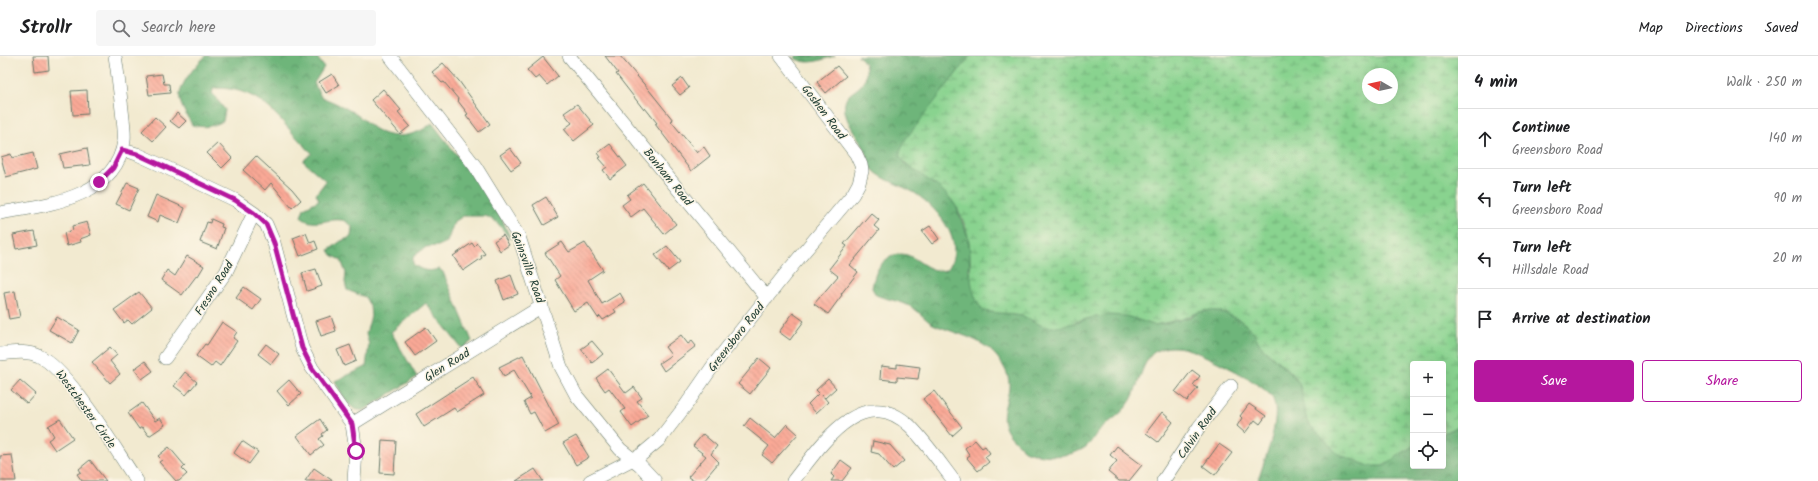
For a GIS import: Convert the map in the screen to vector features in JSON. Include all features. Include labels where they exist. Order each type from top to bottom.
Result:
[{"type":"street","points":[[0,213],[41,206],[91,190],[113,168],[122,150],[124,139],[124,123],[115,56]]},
{"type":"street","name":"Gainsville Road","points":[[390,56],[475,166],[498,200],[519,236],[561,367],[576,395],[614,442],[655,481]]},
{"type":"street","name":"Bonham Road","points":[[569,56],[767,298]]},
{"type":"street","name":"Goshen Road","points":[[781,56],[856,154],[862,171]]},
{"type":"street","points":[[122,150],[137,154],[235,200],[254,213],[266,224],[274,243],[302,348],[312,368],[352,424],[356,451],[354,481]]},
{"type":"street","name":"Greensboro Road","points":[[590,481],[633,460],[647,451],[659,440],[718,360],[804,251],[853,194],[859,183],[862,171]]},
{"type":"street","name":"Fresno Road","points":[[165,358],[226,272],[254,213]]},
{"type":"street","name":"Glen Road","points":[[352,424],[542,306]]},
{"type":"street","name":"Westchester Circle","points":[[0,354],[26,352],[39,355],[53,365],[77,395],[137,481]]},
{"type":"street","name":"Calvin Road","points":[[1163,481],[1199,427],[1231,386]]},
{"type":"street","points":[[793,481],[830,434],[853,416],[863,412],[882,411],[896,416],[910,426],[954,481]]},
{"type":"green space","points":[[206,56],[316,56],[324,67],[314,83],[321,97],[353,112],[377,130],[393,136],[400,136],[421,131],[432,123],[497,207],[511,240],[497,222],[486,216],[463,216],[454,222],[447,242],[438,246],[426,247],[413,257],[413,264],[419,268],[428,271],[439,269],[443,272],[472,341],[462,349],[426,303],[391,332],[417,377],[364,410],[354,408],[346,401],[335,381],[366,367],[369,344],[366,334],[371,316],[370,306],[365,297],[347,290],[345,282],[346,273],[341,260],[332,255],[329,250],[341,241],[351,237],[352,226],[342,220],[310,222],[301,217],[304,208],[319,200],[316,194],[326,181],[303,161],[312,153],[270,109],[259,100],[232,89],[214,88],[212,93],[225,110],[223,121],[215,125],[208,126],[192,125],[180,101],[180,93],[183,84],[190,73]]},
{"type":"green space","points":[[796,56],[835,56],[804,62],[794,58]]},
{"type":"green space","points":[[858,56],[970,56],[942,92],[904,163],[941,187],[956,206],[968,237],[970,254],[969,271],[983,311],[1023,316],[1036,323],[1076,323],[1090,318],[1109,315],[1126,316],[1154,325],[1190,317],[1199,312],[1210,310],[1222,312],[1240,320],[1253,331],[1260,345],[1299,383],[1306,417],[1338,454],[1369,466],[1383,466],[1410,448],[1410,469],[1446,469],[1446,432],[1458,426],[1458,481],[1258,481],[1274,429],[1275,408],[1273,399],[1259,386],[1234,370],[1195,352],[1175,347],[1160,349],[1151,355],[1144,366],[1134,394],[1128,405],[1097,433],[1087,446],[1074,453],[1058,456],[1042,455],[1024,450],[1007,431],[1004,422],[1003,414],[1009,388],[1009,379],[1005,369],[991,350],[974,339],[933,324],[909,306],[876,295],[872,288],[878,268],[887,259],[896,255],[904,254],[930,268],[947,270],[953,260],[954,249],[952,237],[947,226],[931,207],[913,192],[887,180],[873,170],[870,166],[866,152],[848,122],[845,103],[849,95],[861,85],[866,76],[865,64]]},
{"type":"green space","points":[[970,56],[1458,56],[1458,426],[1446,432],[1446,361],[1410,361],[1410,448],[1383,466],[1369,466],[1338,454],[1310,425],[1306,417],[1299,383],[1292,374],[1260,345],[1253,331],[1240,320],[1222,312],[1210,310],[1199,312],[1179,320],[1154,325],[1126,316],[1109,315],[1090,318],[1059,327],[1045,327],[1023,316],[983,311],[978,304],[973,291],[969,242],[957,208],[945,193],[914,170],[900,157],[900,151],[905,140]]},
{"type":"building","points":[[33,56],[48,56],[49,70],[35,72]]},
{"type":"building","points":[[605,56],[620,56],[673,120],[671,121],[697,153],[704,147],[710,156],[691,171],[655,124],[657,123],[645,108],[644,110],[616,74],[618,73]]},
{"type":"building","points":[[543,57],[558,76],[547,85],[539,76],[535,79],[527,70]]},
{"type":"building","points":[[443,63],[459,81],[490,124],[479,132],[466,115],[468,114],[458,101],[459,100],[444,82],[442,83],[432,72]]},
{"type":"building","points":[[837,66],[846,76],[826,93],[817,82]]},
{"type":"building","points":[[162,74],[164,84],[169,84],[170,93],[149,95],[146,76]]},
{"type":"building","points":[[332,74],[339,85],[326,93],[319,82]]},
{"type":"building","points":[[682,78],[689,88],[680,95],[672,86]]},
{"type":"building","points":[[383,89],[401,110],[398,112],[410,126],[400,134],[371,100]]},
{"type":"building","points":[[87,90],[88,114],[73,115],[71,91]]},
{"type":"building","points":[[577,104],[594,125],[574,141],[564,129],[572,123],[564,113]]},
{"type":"building","points":[[177,113],[186,121],[179,128],[170,121]]},
{"type":"building","points":[[155,117],[166,127],[153,141],[142,131]]},
{"type":"building","points":[[218,143],[232,158],[222,168],[207,153]]},
{"type":"building","points":[[610,144],[627,166],[610,179],[603,170],[607,167],[599,158],[601,157],[598,153]]},
{"type":"building","points":[[87,148],[90,165],[63,168],[60,154]]},
{"type":"building","points":[[510,148],[521,163],[511,170],[500,155]]},
{"type":"building","points":[[33,153],[37,169],[6,177],[1,157],[11,154],[12,158]]},
{"type":"building","points":[[256,156],[292,189],[301,200],[292,208],[271,183],[265,190],[243,170]]},
{"type":"building","points":[[127,183],[139,188],[129,210],[116,204]]},
{"type":"building","points":[[643,183],[676,224],[664,234],[643,208],[631,217],[622,205],[630,199],[627,195]]},
{"type":"building","points":[[156,195],[185,208],[179,223],[160,215],[158,222],[147,217]]},
{"type":"building","points":[[546,197],[558,217],[544,225],[533,205]]},
{"type":"building","points":[[871,213],[879,220],[874,226],[879,230],[850,265],[858,272],[828,314],[814,304],[838,276],[829,269],[847,246],[844,244]]},
{"type":"building","points":[[211,219],[222,224],[221,227],[224,228],[217,249],[200,242],[207,222],[210,223]]},
{"type":"building","points":[[87,222],[91,235],[80,239],[81,242],[67,246],[64,233],[73,230],[72,226]]},
{"type":"building","points":[[930,226],[939,239],[932,244],[922,231]]},
{"type":"building","points":[[34,231],[37,245],[16,249],[13,235]]},
{"type":"building","points":[[306,233],[310,243],[315,241],[318,249],[300,256],[293,238]]},
{"type":"building","points":[[503,235],[509,245],[500,251],[494,241]]},
{"type":"building","points":[[562,242],[569,252],[585,243],[603,270],[588,280],[602,304],[620,293],[625,302],[614,309],[616,312],[603,320],[600,316],[598,318],[588,303],[574,311],[555,280],[560,276],[545,253]]},
{"type":"building","points":[[472,243],[474,246],[477,243],[485,254],[481,256],[482,258],[463,271],[453,256]]},
{"type":"building","points":[[667,246],[680,262],[668,271],[655,255]]},
{"type":"building","points":[[187,256],[204,266],[198,276],[197,275],[182,295],[161,280],[167,270],[175,276]]},
{"type":"building","points":[[316,269],[322,286],[307,291],[302,273]]},
{"type":"building","points":[[511,275],[518,294],[504,300],[497,281]]},
{"type":"building","points":[[244,287],[261,299],[253,310],[236,298]]},
{"type":"building","points":[[15,291],[20,317],[9,319],[4,293]]},
{"type":"building","points":[[139,292],[152,308],[132,324],[128,320],[124,323],[114,310]]},
{"type":"building","points":[[793,313],[804,321],[790,340],[779,332]]},
{"type":"building","points":[[331,316],[336,331],[321,336],[316,321]]},
{"type":"building","points":[[57,317],[79,330],[72,343],[49,330]]},
{"type":"building","points":[[222,322],[237,332],[233,338],[237,341],[220,366],[215,362],[211,367],[196,356],[205,344],[207,345]]},
{"type":"building","points":[[426,327],[436,341],[415,356],[405,342]]},
{"type":"building","points":[[681,335],[688,344],[692,341],[696,346],[664,371],[659,363],[671,355],[665,347]]},
{"type":"building","points":[[592,341],[603,354],[592,363],[581,349]]},
{"type":"building","points":[[266,344],[279,354],[271,364],[258,354]]},
{"type":"building","points":[[350,345],[356,361],[344,366],[337,350]]},
{"type":"building","points":[[110,347],[117,355],[110,361],[120,374],[110,383],[92,362]]},
{"type":"building","points":[[523,355],[559,425],[545,433],[534,412],[530,414],[524,402],[531,398],[514,370],[504,376],[499,367]]},
{"type":"building","points":[[759,358],[771,368],[750,394],[738,384]]},
{"type":"building","points":[[145,361],[153,371],[142,379],[134,369]]},
{"type":"building","points":[[897,364],[920,367],[918,379],[897,377],[897,381],[880,379],[881,366],[897,368]]},
{"type":"building","points":[[608,369],[626,393],[634,387],[642,398],[637,401],[648,415],[632,427],[621,412],[625,409],[609,388],[605,391],[596,378]]},
{"type":"building","points":[[1192,370],[1200,376],[1193,385],[1198,388],[1187,401],[1175,392]]},
{"type":"building","points":[[185,372],[197,382],[186,395],[174,386]]},
{"type":"building","points":[[473,377],[484,395],[457,412],[454,408],[424,427],[416,414]]},
{"type":"building","points":[[828,379],[836,388],[825,398],[822,395],[828,402],[816,413],[808,404],[819,393],[816,390]]},
{"type":"building","points":[[20,380],[36,394],[27,404],[11,390]]},
{"type":"building","points":[[289,380],[301,394],[289,405],[277,391]]},
{"type":"building","points":[[934,391],[962,427],[952,436],[923,399]]},
{"type":"building","points":[[142,403],[155,421],[160,418],[165,425],[149,436],[142,427],[139,429],[128,413]]},
{"type":"building","points":[[1249,404],[1266,416],[1260,424],[1255,420],[1245,433],[1237,426],[1242,418],[1240,416]]},
{"type":"building","points":[[1162,412],[1173,422],[1158,442],[1146,433]]},
{"type":"building","points":[[750,418],[775,438],[787,424],[798,434],[772,463],[762,455],[769,446],[744,426]]},
{"type":"building","points":[[60,419],[73,438],[55,450],[48,440],[54,436],[48,426]]},
{"type":"building","points":[[320,419],[327,430],[319,439],[324,445],[311,455],[297,436]]},
{"type":"building","points":[[703,434],[717,446],[711,454],[719,462],[703,481],[694,481],[688,477],[706,456],[693,446]]},
{"type":"building","points":[[576,436],[589,457],[576,465],[563,443]]},
{"type":"building","points":[[382,440],[396,441],[394,474],[380,473]]},
{"type":"building","points":[[975,440],[982,448],[985,446],[990,453],[985,457],[989,462],[978,471],[967,458],[970,456],[965,448]]},
{"type":"building","points":[[242,441],[258,452],[249,464],[234,453]]},
{"type":"building","points":[[873,441],[890,445],[904,461],[893,470],[879,454],[871,452]]},
{"type":"building","points":[[1219,444],[1232,453],[1215,475],[1203,466]]},
{"type":"building","points":[[1117,446],[1142,465],[1129,481],[1119,481],[1108,472],[1117,461],[1110,455]]},
{"type":"building","points":[[169,447],[185,466],[182,469],[187,474],[179,481],[176,481],[159,462],[162,460],[158,456]]},
{"type":"building","points":[[12,455],[16,481],[0,481],[0,456]]},
{"type":"building","points":[[90,460],[106,481],[82,481],[77,474],[81,472],[79,469]]},
{"type":"building","points":[[841,460],[852,468],[842,481],[831,481],[834,477],[831,474]]},
{"type":"building","points":[[314,468],[333,481],[305,481]]},
{"type":"building","points":[[535,469],[543,481],[516,481]]},
{"type":"route","points":[[99,182],[113,168],[122,150],[137,154],[235,200],[254,213],[266,224],[274,243],[302,348],[312,368],[352,424],[356,451]]}]
